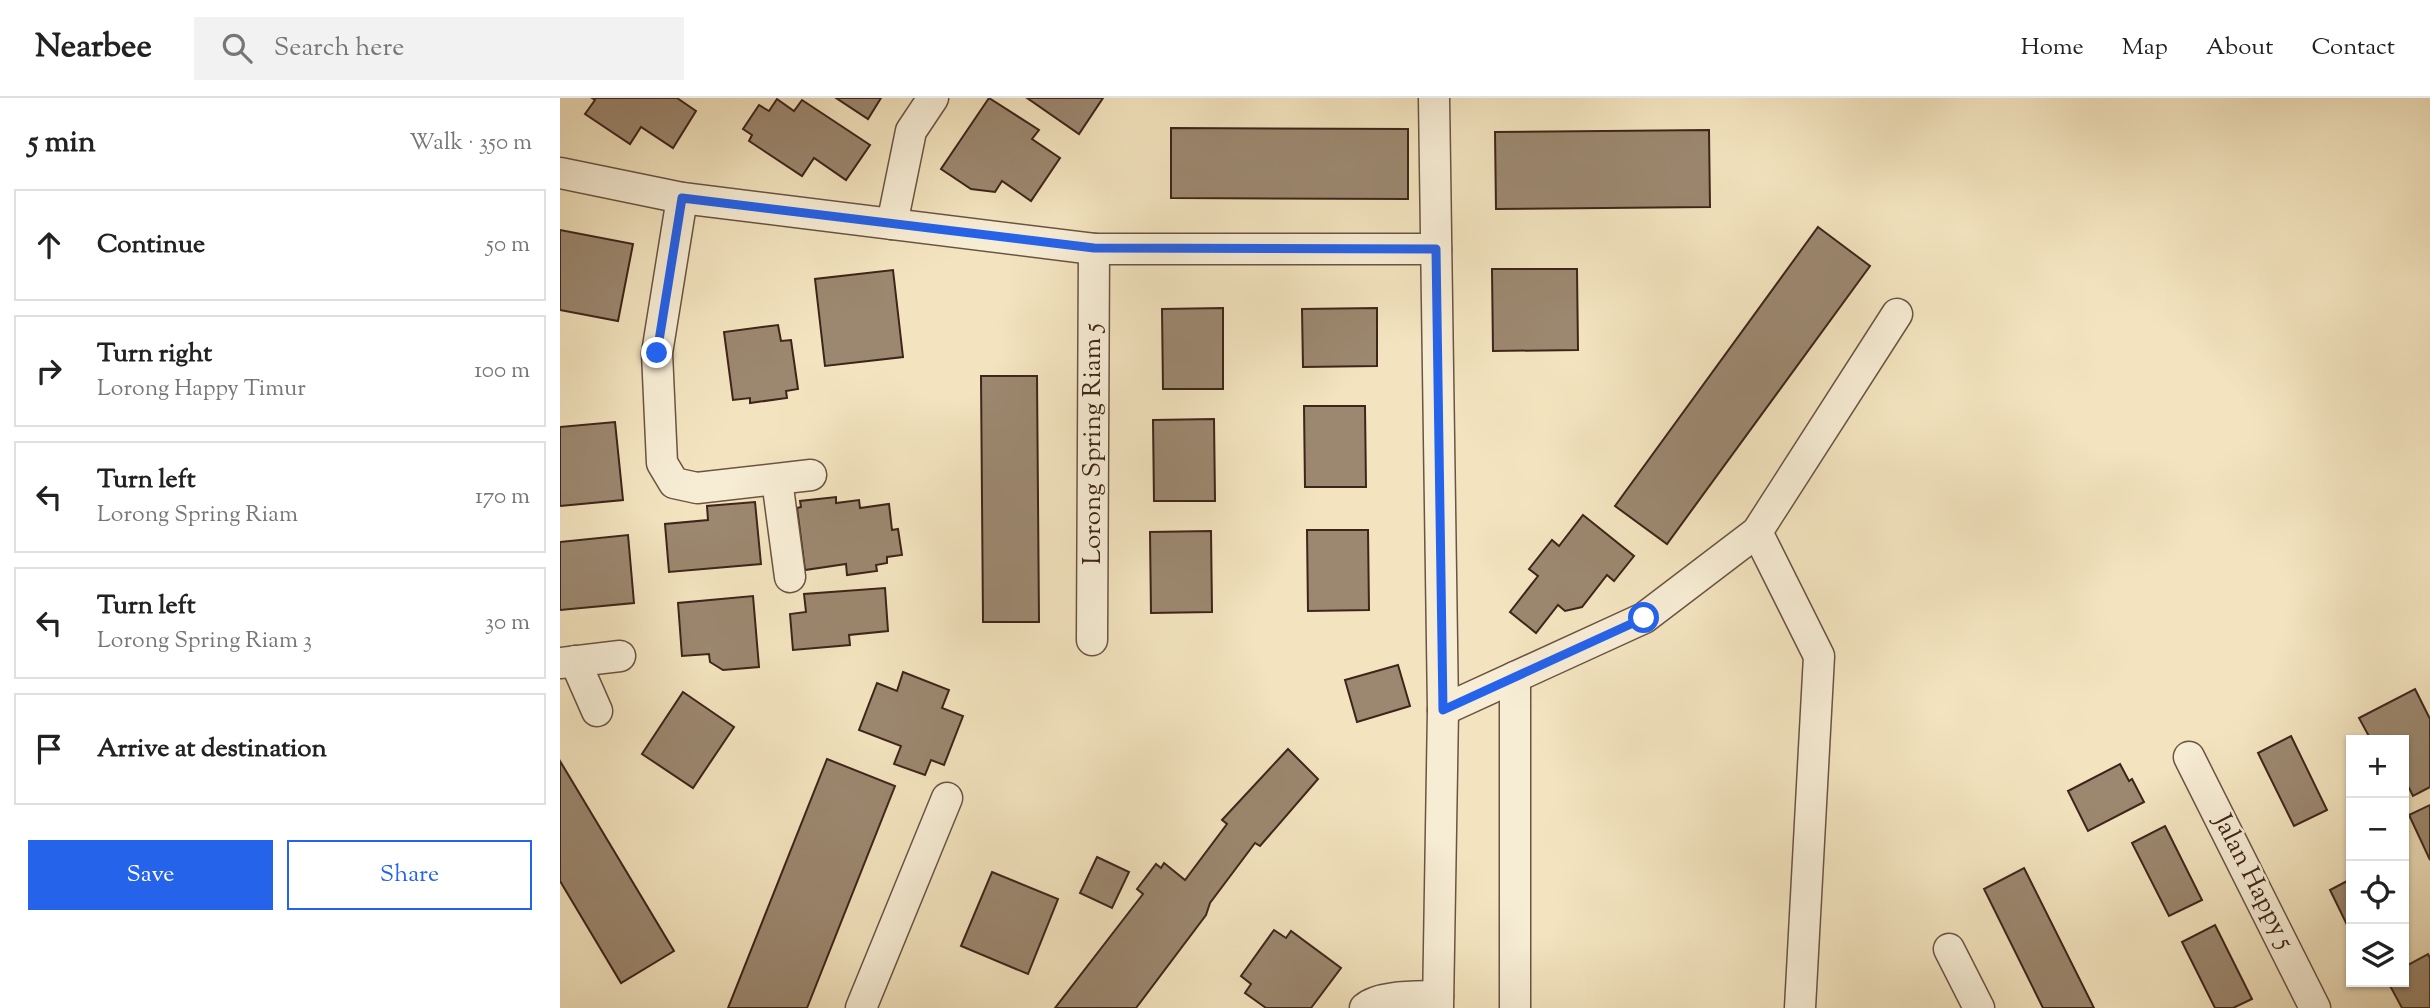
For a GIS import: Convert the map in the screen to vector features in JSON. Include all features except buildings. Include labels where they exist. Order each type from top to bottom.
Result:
[{"type":"street","points":[[892,224],[911,131],[933,98]]},
{"type":"street","points":[[1366,1008],[1369,1004],[1399,998],[1438,1002],[1443,710],[1434,98]]},
{"type":"street","points":[[560,173],[682,198],[1094,248],[1436,249]]},
{"type":"street","points":[[682,198],[657,353],[662,463],[674,483],[697,488],[811,475]]},
{"type":"street","name":"Lorong Spring Riam 5","points":[[1092,640],[1094,248]]},
{"type":"street","points":[[1443,710],[1644,618],[1757,532],[1896,314]]},
{"type":"street","points":[[777,480],[790,578]]},
{"type":"street","points":[[1757,532],[1819,656],[1800,1008]]},
{"type":"street","points":[[597,711],[567,662],[620,656]]},
{"type":"street","points":[[1515,677],[1515,1008]]},
{"type":"street","name":"Jalan Happy 5","points":[[2189,757],[2315,1008]]},
{"type":"street","points":[[861,1008],[947,798]]},
{"type":"street","points":[[1949,949],[1979,1008]]},
{"type":"route","points":[[657,353],[682,198],[1094,248],[1436,249],[1443,710],[1644,618]]}]
